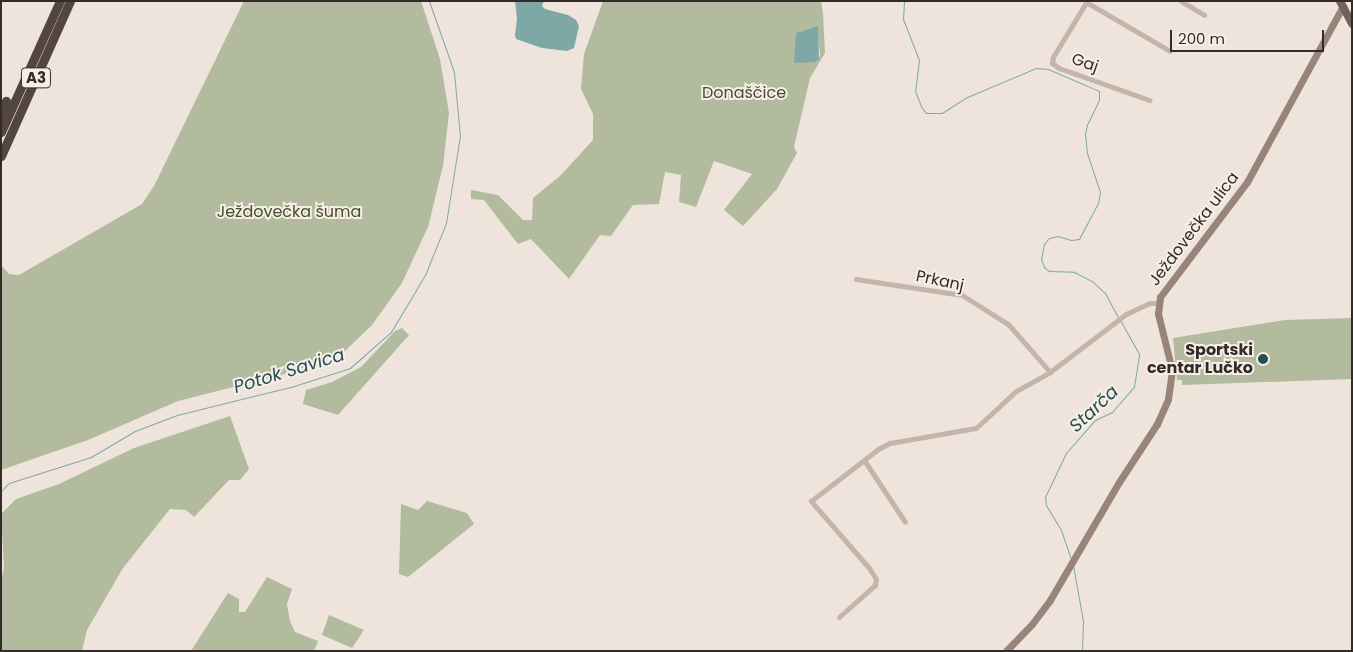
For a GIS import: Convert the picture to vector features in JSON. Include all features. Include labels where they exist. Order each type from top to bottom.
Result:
[{"type":"highway","name":"A3","points":[[1,132],[60,1]]},
{"type":"highway","name":"A3","points":[[1,156],[70,1]]},
{"type":"highway","points":[[1,117],[6,101]]},
{"type":"main road","points":[[1341,4],[1352,24]]},
{"type":"main road","name":"Ježdovečka ulica","points":[[1006,651],[1040,615],[1119,482],[1148,440],[1166,406],[1172,370],[1169,351],[1158,314],[1158,303],[1163,292],[1247,182],[1341,4]]},
{"type":"street","points":[[1181,1],[1204,15]]},
{"type":"street","name":"Gaj","points":[[1149,100],[1059,68],[1052,62],[1053,57],[1087,2],[1170,51]]},
{"type":"street","name":"Prkanj","points":[[856,279],[962,295],[1008,324],[1050,372]]},
{"type":"street","points":[[839,617],[876,585],[876,579],[869,568],[810,501],[890,443],[976,428],[1016,391],[1050,372],[1115,322],[1143,306],[1158,303]]},
{"type":"street","points":[[864,460],[905,522]]},
{"type":"green space","name":"Ježdovečka šuma","points":[[244,1],[421,1],[440,59],[449,113],[443,166],[428,227],[402,283],[372,325],[344,352],[292,372],[178,401],[88,440],[1,470],[1,265],[9,274],[19,275],[142,204],[154,186]]},
{"type":"green space","name":"Donaščice","points":[[603,1],[821,1],[825,53],[810,78],[794,147],[797,153],[777,189],[743,226],[724,210],[752,174],[714,161],[696,207],[679,202],[681,175],[665,172],[659,204],[633,205],[611,236],[600,235],[569,279],[531,239],[518,244],[484,200],[471,199],[471,190],[498,195],[523,220],[532,220],[533,198],[560,176],[593,140],[593,114],[581,89],[584,54]],"holes":[[[817,27],[819,59],[798,32]]]},
{"type":"green space","name":"Sportski centar Lučko","points":[[1352,318],[1352,379],[1182,385],[1182,380],[1177,380],[1173,338],[1285,320]]},
{"type":"green space","points":[[402,328],[409,335],[338,415],[303,404],[306,390],[332,382],[361,367],[395,331]]},
{"type":"green space","points":[[230,416],[249,469],[240,480],[229,480],[194,517],[186,510],[170,509],[123,568],[87,630],[82,651],[1,651],[1,581],[4,568],[1,514],[16,499],[59,484],[134,448]]},
{"type":"green space","points":[[427,501],[467,513],[474,524],[408,577],[399,574],[401,504],[418,510]]},
{"type":"green space","points":[[267,577],[292,589],[287,604],[290,621],[295,632],[318,641],[314,651],[191,651],[228,593],[239,599],[239,612],[245,612]]},
{"type":"green space","points":[[329,615],[364,630],[352,648],[322,635]]},
{"type":"water","points":[[515,1],[544,1],[542,6],[545,9],[568,15],[576,20],[579,26],[574,48],[567,51],[542,48],[516,39],[517,19]]},
{"type":"water","points":[[818,26],[819,59],[815,62],[794,63],[796,33]]},
{"type":"waterway","name":"Potok Savica","points":[[1,491],[9,483],[91,457],[135,431],[177,415],[294,386],[350,368],[391,332],[425,275],[446,223],[460,136],[454,72],[429,1]]},
{"type":"waterway","name":"Starča","points":[[904,1],[903,19],[919,60],[915,91],[926,113],[942,113],[965,98],[1036,68],[1048,69],[1099,91],[1099,100],[1087,125],[1085,134],[1087,153],[1100,192],[1098,203],[1079,239],[1071,240],[1058,236],[1049,238],[1044,244],[1041,259],[1044,267],[1049,271],[1074,272],[1092,281],[1105,293],[1118,317]]},
{"type":"waterway","name":"Starča","points":[[1071,559],[1061,530],[1046,505],[1045,497],[1066,453],[1095,420],[1112,412],[1134,387],[1139,354],[1120,320]]},
{"type":"waterway","name":"Starča","points":[[1073,565],[1083,621],[1082,651]]},
{"type":"place","name":"Sportski centar Lučko","points":[[1263,359]]}]
